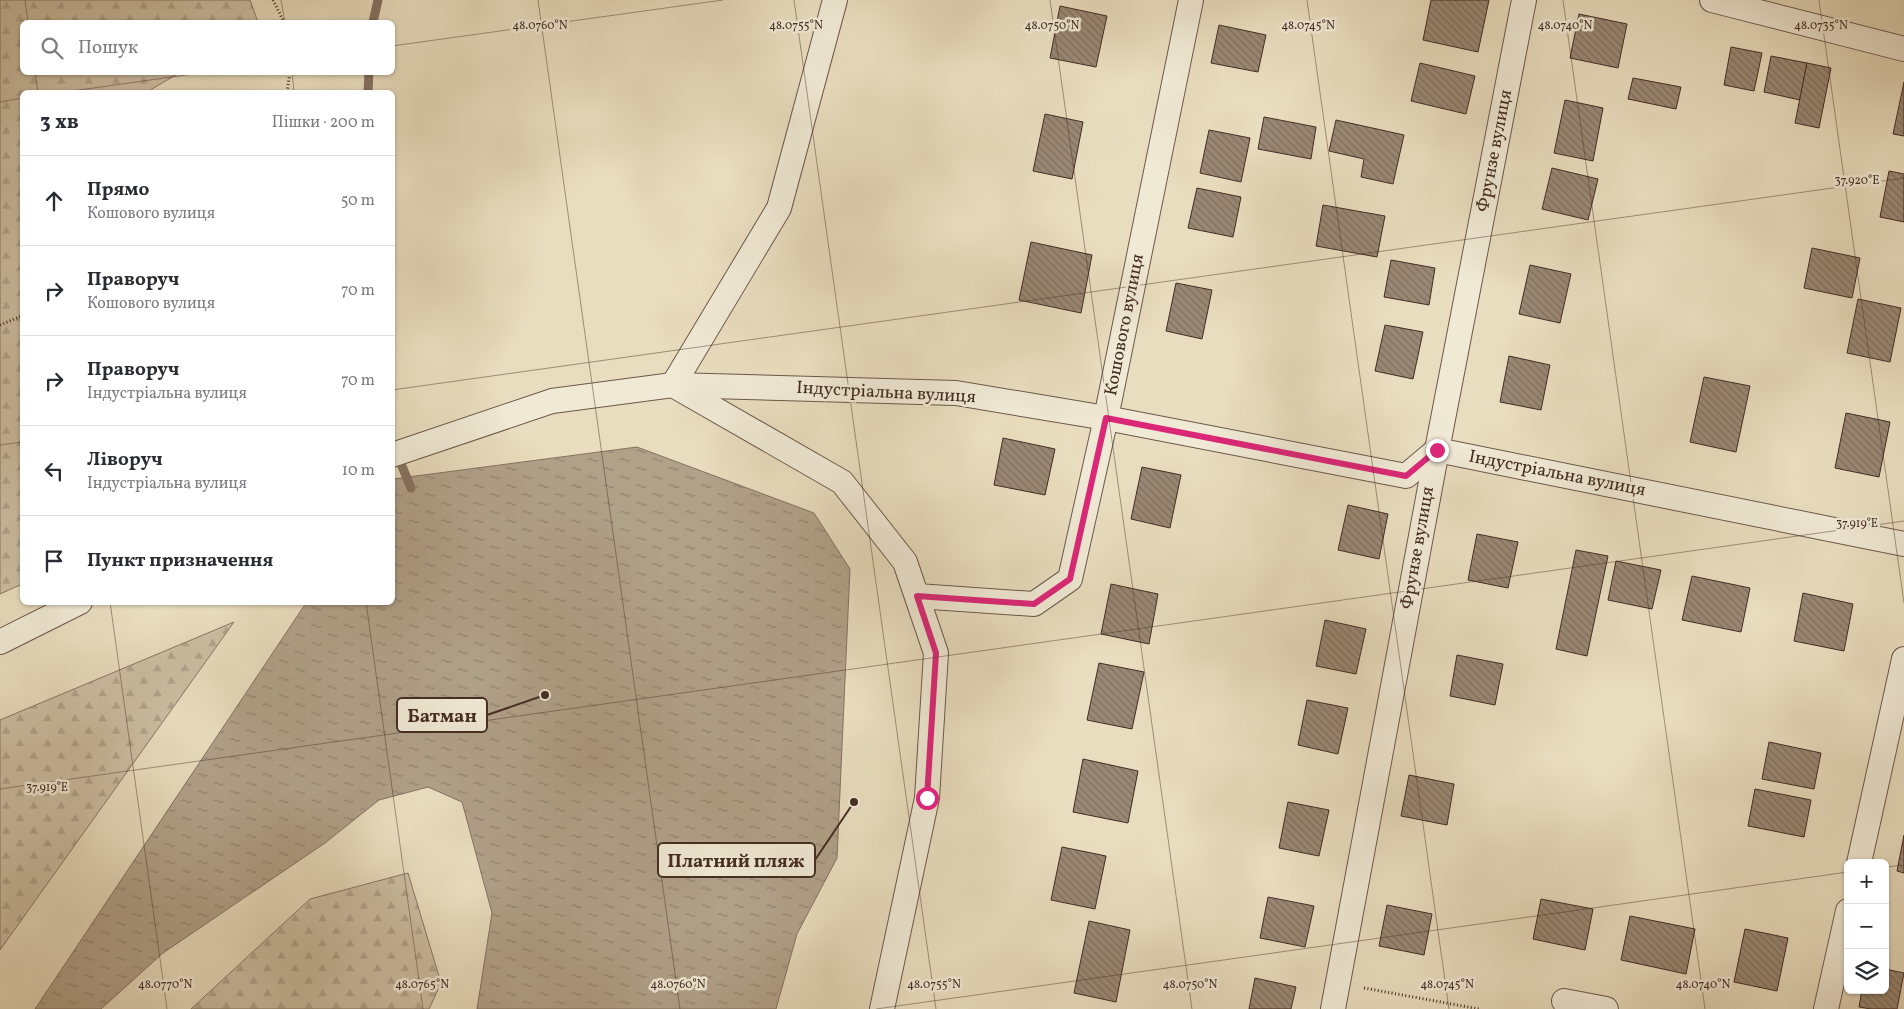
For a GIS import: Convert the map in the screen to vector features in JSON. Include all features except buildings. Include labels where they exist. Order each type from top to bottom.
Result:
[{"type":"street","points":[[836,0],[779,208],[673,385],[842,482],[905,562],[917,596],[936,653],[927,798],[882,1009]]},
{"type":"street","name":"Кошового вулиця","points":[[917,596],[1034,604],[1070,579],[1106,418],[1191,0]]},
{"type":"street","name":"Фрунзе вулиця","points":[[1333,1009],[1437,450],[1524,0]]},
{"type":"street","points":[[1712,0],[1904,49]]},
{"type":"street","name":"Індустріальна вулиця","points":[[395,455],[552,401],[673,385],[956,393],[1106,418],[1406,476],[1437,450],[1904,544]]},
{"type":"street","points":[[0,642],[74,605]]},
{"type":"street","points":[[1859,859],[1904,659]]},
{"type":"street","points":[[1826,1009],[1844,929]]},
{"type":"street","points":[[1564,1001],[1606,1009]]},
{"type":"path","points":[[273,0],[283,20]]},
{"type":"path","points":[[287,90],[290,75]]},
{"type":"path","points":[[0,325],[20,317]]},
{"type":"path","points":[[1338,984],[1479,1009]]},
{"type":"green space","points":[[0,0],[250,0],[257,20],[20,20],[20,75],[176,75],[151,90],[20,90],[20,585],[0,594]]},
{"type":"green space","points":[[234,622],[0,950],[0,720]]},
{"type":"green space","points":[[408,873],[441,983],[429,1009],[191,1009],[310,899]]},
{"type":"water","points":[[637,447],[814,513],[850,569],[837,858],[797,934],[776,1009],[477,1009],[492,913],[462,802],[428,787],[379,800],[325,843],[163,953],[101,1009],[35,1009],[305,605],[395,605],[395,479]]},
{"type":"waterway","points":[[373,20],[378,0]]},
{"type":"waterway","points":[[368,90],[369,75]]},
{"type":"waterway","points":[[397,454],[411,488]]},
{"type":"place","name":"Батман","points":[[545,695]]},
{"type":"place","name":"Платний пляж","points":[[854,802]]},
{"type":"route","points":[[927,798],[936,653],[917,596],[1034,604],[1070,579],[1106,418],[1406,476],[1437,450]]}]
